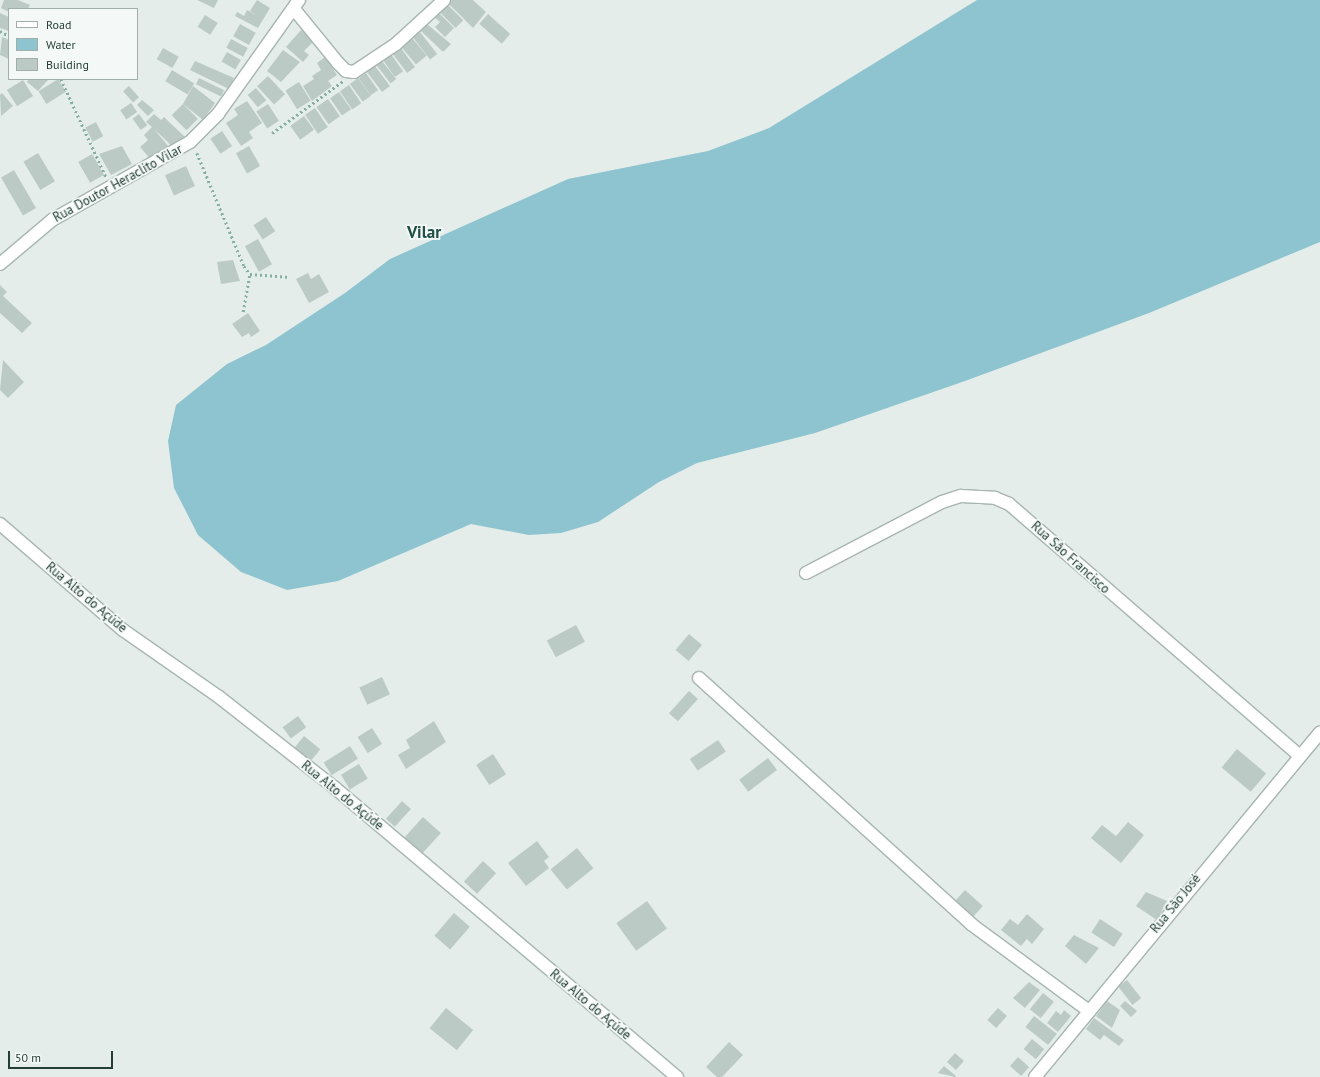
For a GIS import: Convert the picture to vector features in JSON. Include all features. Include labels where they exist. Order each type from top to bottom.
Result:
[{"type":"street","points":[[297,4],[332,58],[355,71],[444,0]]},
{"type":"street","name":"Rua Doutor Heraclito Vilar","points":[[0,264],[52,220],[190,142],[218,114],[297,4]]},
{"type":"street","name":"Rua Sâo Francisco","points":[[806,573],[942,502],[961,496],[995,498],[1010,504],[1300,756]]},
{"type":"street","name":"Rua Alto do Açúde","points":[[0,524],[123,630],[219,697],[335,788],[678,1077]]},
{"type":"street","points":[[699,678],[971,924],[1089,1011]]},
{"type":"street","name":"Rua São José","points":[[1034,1077],[1320,733]]},
{"type":"path","points":[[272,133],[336,88],[355,71]]},
{"type":"path","points":[[62,80],[110,186]]},
{"type":"path","points":[[190,142],[204,165],[250,274],[243,312]]},
{"type":"path","points":[[250,274],[290,277]]},
{"type":"water","points":[[977,0],[1320,0],[1320,242],[1149,313],[965,381],[815,433],[697,463],[659,482],[598,522],[561,533],[529,535],[471,524],[338,581],[287,590],[241,572],[198,535],[174,488],[168,441],[176,405],[227,364],[266,345],[345,293],[390,259],[568,179],[708,151],[769,128]]},
{"type":"building","points":[[4,0],[18,0],[30,5],[28,8],[8,8],[8,12],[1,8]]},
{"type":"building","points":[[197,0],[218,0],[214,8]]},
{"type":"building","points":[[257,0],[270,8],[258,28],[235,16],[237,12],[244,16],[247,10],[258,16],[250,11]]},
{"type":"building","points":[[451,0],[473,0],[486,12],[473,28],[448,3]]},
{"type":"building","points":[[447,4],[463,20],[455,28],[439,12]]},
{"type":"building","points":[[0,13],[8,17],[8,31],[0,28]]},
{"type":"building","points":[[439,13],[454,28],[445,37],[435,27],[440,22],[434,17]]},
{"type":"building","points":[[488,14],[510,34],[502,44],[479,24]]},
{"type":"building","points":[[205,15],[218,23],[210,35],[198,27]]},
{"type":"building","points":[[240,24],[256,33],[249,45],[233,36]]},
{"type":"building","points":[[427,24],[451,44],[443,52],[421,31]]},
{"type":"building","points":[[301,30],[314,41],[304,51],[309,55],[303,62],[286,47]]},
{"type":"building","points":[[420,32],[437,54],[430,60],[413,38]]},
{"type":"building","points":[[2,37],[8,40],[8,59],[0,55]]},
{"type":"building","points":[[412,38],[427,56],[416,65],[401,47]]},
{"type":"building","points":[[231,39],[248,48],[243,57],[226,48]]},
{"type":"building","points":[[400,47],[415,67],[407,73],[392,53]]},
{"type":"building","points":[[163,48],[179,57],[172,68],[157,59]]},
{"type":"building","points":[[283,50],[300,62],[281,82],[267,71]]},
{"type":"building","points":[[227,52],[241,60],[235,70],[222,62]]},
{"type":"building","points":[[391,54],[403,71],[395,77],[383,60]]},
{"type":"building","points":[[325,57],[337,75],[328,81],[332,86],[312,101],[303,86],[314,79],[312,76],[321,70],[317,63]]},
{"type":"building","points":[[195,61],[234,78],[229,89],[190,70]]},
{"type":"building","points":[[382,61],[396,79],[391,83],[376,65]]},
{"type":"building","points":[[375,66],[390,86],[382,92],[367,72]]},
{"type":"building","points":[[172,70],[194,83],[188,95],[165,81]]},
{"type":"building","points":[[366,73],[378,90],[371,95],[359,78]]},
{"type":"building","points":[[268,76],[285,94],[274,105],[257,86]]},
{"type":"building","points":[[199,78],[224,90],[221,97],[196,84]]},
{"type":"building","points":[[358,78],[371,96],[363,102],[350,84]]},
{"type":"building","points":[[23,80],[33,96],[17,106],[7,90]]},
{"type":"building","points":[[28,80],[48,80],[38,91],[27,82]]},
{"type":"building","points":[[59,80],[66,92],[46,104],[38,91]]},
{"type":"building","points":[[299,82],[311,101],[297,109],[285,90]]},
{"type":"building","points":[[349,85],[361,103],[352,109],[340,91]]},
{"type":"building","points":[[129,86],[139,97],[133,103],[123,91]]},
{"type":"building","points":[[193,86],[215,103],[203,120],[183,104]]},
{"type":"building","points":[[256,88],[266,100],[258,107],[248,95]]},
{"type":"building","points":[[339,92],[351,109],[342,116],[330,98]]},
{"type":"building","points":[[2,93],[13,106],[1,116],[0,95]]},
{"type":"building","points":[[328,99],[340,116],[329,124],[317,107]]},
{"type":"building","points":[[142,100],[154,110],[148,116],[137,105]]},
{"type":"building","points":[[247,101],[262,123],[249,132],[253,138],[241,146],[226,123],[238,115],[234,109]]},
{"type":"building","points":[[131,103],[137,112],[126,119],[120,110]]},
{"type":"building","points":[[183,104],[198,119],[187,130],[172,115]]},
{"type":"building","points":[[268,104],[279,121],[267,128],[256,112]]},
{"type":"building","points":[[315,108],[328,127],[318,134],[305,115]]},
{"type":"building","points":[[139,114],[147,125],[141,130],[133,119]]},
{"type":"building","points":[[154,114],[161,120],[164,117],[187,139],[176,150],[154,129],[169,147],[152,161],[140,147],[148,140],[144,135],[152,127],[146,122]]},
{"type":"building","points":[[304,116],[314,130],[300,140],[290,126]]},
{"type":"building","points":[[96,122],[103,136],[93,142],[85,127]]},
{"type":"building","points":[[222,131],[232,146],[220,154],[210,139]]},
{"type":"building","points":[[122,146],[132,164],[111,175],[99,154]]},
{"type":"building","points":[[249,146],[260,166],[247,173],[236,153]]},
{"type":"building","points":[[38,153],[55,181],[40,190],[23,162]]},
{"type":"building","points":[[92,154],[104,175],[90,183],[78,162]]},
{"type":"building","points":[[186,166],[195,186],[174,195],[165,175]]},
{"type":"building","points":[[14,170],[36,208],[23,216],[1,178]]},
{"type":"building","points":[[266,217],[275,231],[263,239],[253,225]]},
{"type":"building","points":[[258,239],[272,264],[259,272],[245,246]]},
{"type":"building","points":[[233,260],[240,281],[221,284],[217,262]]},
{"type":"building","points":[[308,273],[311,279],[319,274],[329,292],[309,303],[296,279]]},
{"type":"building","points":[[0,285],[7,292],[3,296],[32,323],[22,333],[0,313]]},
{"type":"building","points":[[248,313],[260,331],[251,337],[249,333],[242,337],[232,324]]},
{"type":"building","points":[[3,360],[24,382],[8,398],[0,390]]},
{"type":"building","points":[[576,625],[585,642],[556,657],[547,640]]},
{"type":"building","points":[[689,634],[702,645],[689,661],[676,650]]},
{"type":"building","points":[[382,677],[390,694],[367,705],[359,688]]},
{"type":"building","points":[[689,691],[698,699],[678,721],[669,713]]},
{"type":"building","points":[[298,716],[306,727],[291,738],[283,727]]},
{"type":"building","points":[[434,721],[446,742],[406,769],[398,755],[410,748],[406,740]]},
{"type":"building","points":[[372,728],[382,744],[368,753],[358,737]]},
{"type":"building","points":[[304,736],[320,749],[311,761],[295,748]]},
{"type":"building","points":[[718,740],[726,752],[698,771],[690,759]]},
{"type":"building","points":[[350,746],[358,759],[332,775],[324,762]]},
{"type":"building","points":[[1237,749],[1266,773],[1251,792],[1222,767]]},
{"type":"building","points":[[493,754],[506,774],[489,785],[476,765]]},
{"type":"building","points":[[768,758],[777,770],[748,792],[739,780]]},
{"type":"building","points":[[359,764],[368,779],[350,789],[341,775]]},
{"type":"building","points":[[402,801],[411,809],[395,827],[386,819]]},
{"type":"building","points":[[423,817],[441,833],[422,854],[404,838]]},
{"type":"building","points":[[1128,822],[1144,835],[1121,863],[1091,838],[1102,825],[1116,836]]},
{"type":"building","points":[[537,841],[549,857],[544,861],[549,868],[526,886],[508,863]]},
{"type":"building","points":[[577,848],[593,868],[567,890],[551,869]]},
{"type":"building","points":[[483,861],[496,873],[477,894],[464,881]]},
{"type":"building","points":[[965,890],[983,906],[972,918],[954,902]]},
{"type":"building","points":[[1146,892],[1167,901],[1157,920],[1136,906]]},
{"type":"building","points":[[647,901],[667,929],[636,951],[616,923]]},
{"type":"building","points":[[454,913],[470,927],[450,949],[434,936]]},
{"type":"building","points":[[1027,914],[1044,929],[1032,944],[1027,939],[1021,946],[1001,930],[1010,919],[1018,925]]},
{"type":"building","points":[[1100,919],[1123,934],[1114,947],[1091,932]]},
{"type":"building","points":[[1074,935],[1099,948],[1086,964],[1065,946]]},
{"type":"building","points":[[1127,980],[1141,998],[1132,1005],[1118,987]]},
{"type":"building","points":[[1029,982],[1040,990],[1025,1008],[1013,998]]},
{"type":"building","points":[[1043,993],[1054,1002],[1041,1018],[1030,1009]]},
{"type":"building","points":[[1107,1001],[1120,1010],[1112,1028],[1096,1016]]},
{"type":"building","points":[[1125,1001],[1137,1011],[1131,1017],[1120,1006]]},
{"type":"building","points":[[446,1008],[473,1030],[457,1050],[430,1028]]},
{"type":"building","points":[[998,1008],[1007,1016],[996,1028],[987,1020]]},
{"type":"building","points":[[1064,1010],[1071,1016],[1058,1032],[1047,1023],[1056,1011],[1061,1015]]},
{"type":"building","points":[[1034,1016],[1057,1034],[1048,1045],[1025,1027]]},
{"type":"building","points":[[1094,1018],[1124,1040],[1119,1046],[1104,1035],[1100,1040],[1086,1029]]},
{"type":"building","points":[[1032,1039],[1044,1049],[1036,1059],[1024,1049]]},
{"type":"building","points":[[729,1042],[743,1055],[722,1077],[717,1077],[706,1067]]},
{"type":"building","points":[[955,1053],[964,1061],[956,1070],[947,1062]]},
{"type":"building","points":[[1018,1057],[1029,1067],[1021,1076],[1010,1066]]},
{"type":"building","points":[[944,1066],[956,1076],[938,1073]]},
{"type":"district","name":"Vilar","points":[[424,233]]}]
